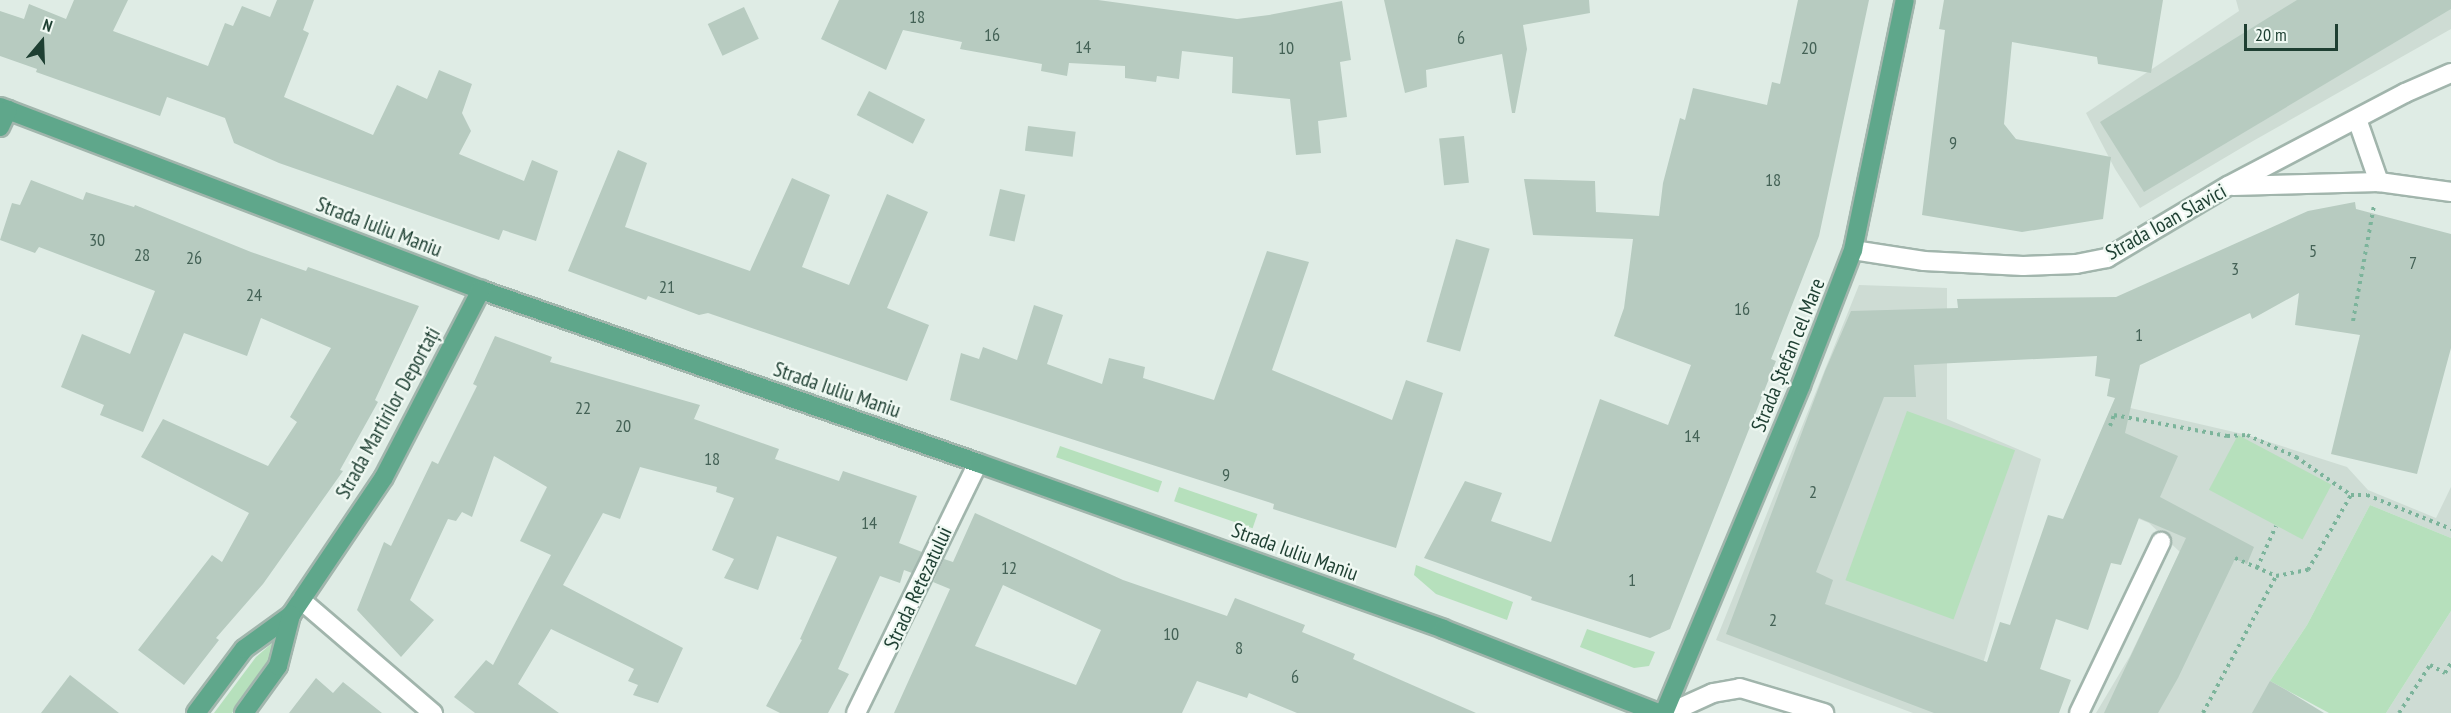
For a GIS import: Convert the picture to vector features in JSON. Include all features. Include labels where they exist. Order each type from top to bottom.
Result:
[{"type":"main road","name":"Strada Ștefan cel Mare","points":[[1666,713],[1813,354],[1853,250],[1905,0]]},
{"type":"main road","points":[[0,127],[4,108]]},
{"type":"main road","name":"Strada Iuliu Maniu","points":[[4,108],[481,290],[978,463],[1443,629],[1659,713]]},
{"type":"main road","name":"Strada Martirilor Deportați","points":[[244,713],[278,666],[296,608],[384,477],[481,290]]},
{"type":"main road","name":"Strada Martirilor Deportați","points":[[196,713],[244,649],[296,608]]},
{"type":"street","name":"Strada Ioan Slavici","points":[[1853,250],[1924,261],[2023,266],[2076,264],[2107,258],[2228,186],[2405,93],[2451,73]]},
{"type":"street","points":[[2357,119],[2379,182]]},
{"type":"street","points":[[2228,186],[2379,182],[2451,192]]},
{"type":"street","name":"Strada Retezatului","points":[[856,713],[978,463]]},
{"type":"street","points":[[2079,713],[2161,542]]},
{"type":"street","points":[[296,608],[433,713]]},
{"type":"street","points":[[1666,713],[1713,693],[1740,688],[1824,713]]},
{"type":"path","points":[[2354,321],[2379,182]]},
{"type":"path","points":[[2110,426],[2114,415],[2227,436],[2247,435],[2296,457],[2351,495],[2367,495],[2451,529]]},
{"type":"path","points":[[2235,558],[2276,576],[2308,570],[2351,495]]},
{"type":"path","points":[[2257,568],[2276,526]]},
{"type":"path","points":[[2203,713],[2276,576]]},
{"type":"path","points":[[2399,713],[2430,665],[2445,672],[2451,663]]},
{"type":"shaded area","points":[[2236,0],[2451,0],[2451,29],[2140,208],[2115,169],[2086,113],[2239,11]]},
{"type":"shaded area","points":[[1859,285],[1947,288],[1947,419],[2041,459],[1969,713],[1913,713],[1716,640]]},
{"type":"shaded area","points":[[2113,404],[2247,435],[2347,467],[2368,490],[2436,518],[2451,487],[2451,538],[2370,505],[2307,625],[2270,681],[2288,691],[2275,713],[2096,713],[2130,656],[2180,552],[2149,523],[2075,492]]},
{"type":"shaded area","points":[[2451,611],[2451,713],[2386,713]]},
{"type":"green space","points":[[1907,411],[2015,450],[1954,619],[1845,580]]},
{"type":"green space","points":[[2238,435],[2332,485],[2302,540],[2209,490]]},
{"type":"green space","points":[[1060,446],[1162,481],[1158,493],[1056,457]]},
{"type":"green space","points":[[1179,487],[1257,514],[1253,528],[1174,501]]},
{"type":"green space","points":[[2370,505],[2451,538],[2451,611],[2386,713],[2329,713],[2270,681],[2307,625]]},
{"type":"green space","points":[[1416,565],[1513,602],[1507,620],[1436,594],[1414,575]]},
{"type":"green space","points":[[1587,629],[1655,652],[1649,666],[1634,668],[1580,647]]},
{"type":"green space","points":[[278,638],[269,664],[232,713],[214,713],[256,657]]},
{"type":"building","points":[[74,0],[128,0],[113,31],[208,66],[225,23],[233,26],[242,6],[270,17],[277,0],[314,0],[303,30],[309,33],[284,97],[373,135],[397,85],[427,99],[439,70],[472,84],[462,113],[471,131],[459,154],[524,181],[532,160],[558,171],[536,241],[503,230],[499,240],[279,163],[234,143],[225,118],[167,97],[160,116],[36,72],[37,69],[0,56],[0,11],[24,19],[29,4],[66,19]]},
{"type":"building","points":[[839,0],[1098,0],[1237,19],[1342,1],[1351,60],[1340,62],[1347,117],[1318,121],[1321,153],[1296,155],[1290,99],[1232,93],[1233,57],[1182,51],[1179,79],[1157,76],[1156,82],[1125,78],[1125,66],[1069,63],[1067,76],[1041,71],[1042,64],[960,49],[962,42],[903,30],[886,70],[821,39]]},
{"type":"building","points":[[1384,0],[1589,0],[1590,13],[1523,25],[1527,49],[1515,113],[1512,113],[1502,54],[1426,70],[1427,87],[1405,93]]},
{"type":"building","points":[[1798,0],[1869,0],[1819,236],[1771,359],[1776,361],[1670,629],[1650,638],[1531,600],[1532,597],[1424,558],[1465,481],[1502,493],[1491,521],[1551,542],[1600,399],[1668,425],[1691,365],[1614,336],[1624,308],[1633,239],[1533,235],[1524,179],[1595,181],[1596,212],[1659,216],[1663,183],[1680,118],[1685,120],[1693,88],[1767,105],[1772,82],[1780,84]]},
{"type":"building","points":[[1944,0],[2163,0],[2151,73],[2098,64],[2097,57],[2012,42],[2004,124],[2016,139],[2111,157],[2103,219],[2022,232],[1922,215],[1945,30],[1939,29]]},
{"type":"building","points":[[2297,0],[2451,0],[2451,9],[2144,192],[2100,122]]},
{"type":"building","points":[[744,7],[759,39],[723,56],[708,24]]},
{"type":"building","points":[[869,91],[925,120],[913,144],[857,115]]},
{"type":"building","points":[[1028,126],[1076,132],[1073,157],[1025,151]]},
{"type":"building","points":[[1464,136],[1469,183],[1444,185],[1439,139]]},
{"type":"building","points":[[618,150],[647,163],[625,227],[750,271],[792,178],[830,195],[802,267],[849,285],[887,194],[928,212],[887,308],[929,325],[907,381],[708,313],[699,315],[648,296],[646,300],[568,271]]},
{"type":"building","points":[[31,180],[83,200],[86,192],[134,207],[135,205],[251,252],[306,271],[308,267],[419,306],[375,400],[378,402],[340,470],[343,471],[263,584],[216,638],[219,640],[184,685],[138,650],[212,555],[222,562],[249,513],[141,457],[163,419],[268,466],[297,422],[290,417],[331,348],[261,318],[247,356],[184,333],[143,432],[100,415],[104,405],[61,387],[82,334],[130,354],[155,291],[39,247],[35,253],[0,240],[12,203],[20,205]]},
{"type":"building","points":[[1000,189],[1025,195],[1015,242],[989,236]]},
{"type":"building","points":[[2355,202],[2356,209],[2451,234],[2451,348],[2417,474],[2331,454],[2360,335],[2295,325],[2299,293],[2252,319],[2250,313],[2140,365],[2125,433],[2178,456],[2160,497],[2254,547],[2247,564],[2235,559],[2178,678],[2158,713],[2104,713],[2186,538],[2139,518],[2121,565],[2111,563],[2088,630],[2056,619],[2040,669],[2071,680],[2059,713],[1934,713],[1726,634],[1825,371],[1851,311],[1958,308],[1957,299],[2116,297],[2308,211]],"holes":[[[2097,356],[2095,376],[2110,379],[2107,396],[2115,398],[2063,519],[2048,515],[2010,625],[2000,622],[1987,662],[1825,604],[1833,580],[1816,572],[1884,397],[1916,397],[1914,365]]]},
{"type":"building","points":[[1456,239],[1490,249],[1460,352],[1427,342]]},
{"type":"building","points":[[1267,251],[1309,262],[1272,370],[1392,420],[1406,380],[1443,393],[1396,548],[1273,509],[1274,504],[950,400],[961,353],[979,359],[983,347],[1017,360],[1034,305],[1063,315],[1047,364],[1102,384],[1109,358],[1145,367],[1143,378],[1214,400]]},
{"type":"building","points":[[495,336],[552,357],[550,362],[700,405],[694,419],[779,449],[775,459],[839,481],[843,471],[917,496],[899,543],[922,552],[912,573],[904,570],[900,583],[880,576],[838,669],[849,674],[828,713],[780,713],[766,706],[802,640],[800,639],[837,557],[777,536],[758,590],[724,578],[734,559],[712,550],[734,498],[716,492],[717,487],[640,467],[620,519],[603,513],[563,585],[683,648],[658,703],[633,695],[638,685],[628,681],[634,669],[551,629],[518,684],[559,713],[475,713],[454,697],[486,660],[493,665],[551,555],[520,541],[547,487],[494,456],[472,517],[462,512],[456,521],[448,519],[410,600],[434,620],[401,657],[357,610],[384,542],[391,546],[432,461],[438,464],[477,386],[473,384]]},
{"type":"building","points":[[975,513],[1123,580],[1227,616],[1235,598],[1305,625],[1302,632],[1355,654],[1353,659],[1476,713],[1297,713],[1249,693],[1247,698],[1197,681],[1182,713],[894,713],[950,589],[933,582],[944,559],[953,562]],"holes":[[[1003,585],[1101,630],[1076,685],[975,646]]]},
{"type":"building","points":[[70,675],[119,713],[41,713]]},
{"type":"building","points":[[316,678],[333,693],[343,682],[382,713],[289,713]]},
{"type":"building","points":[[2270,681],[2288,691],[2324,713],[2252,713]]}]
